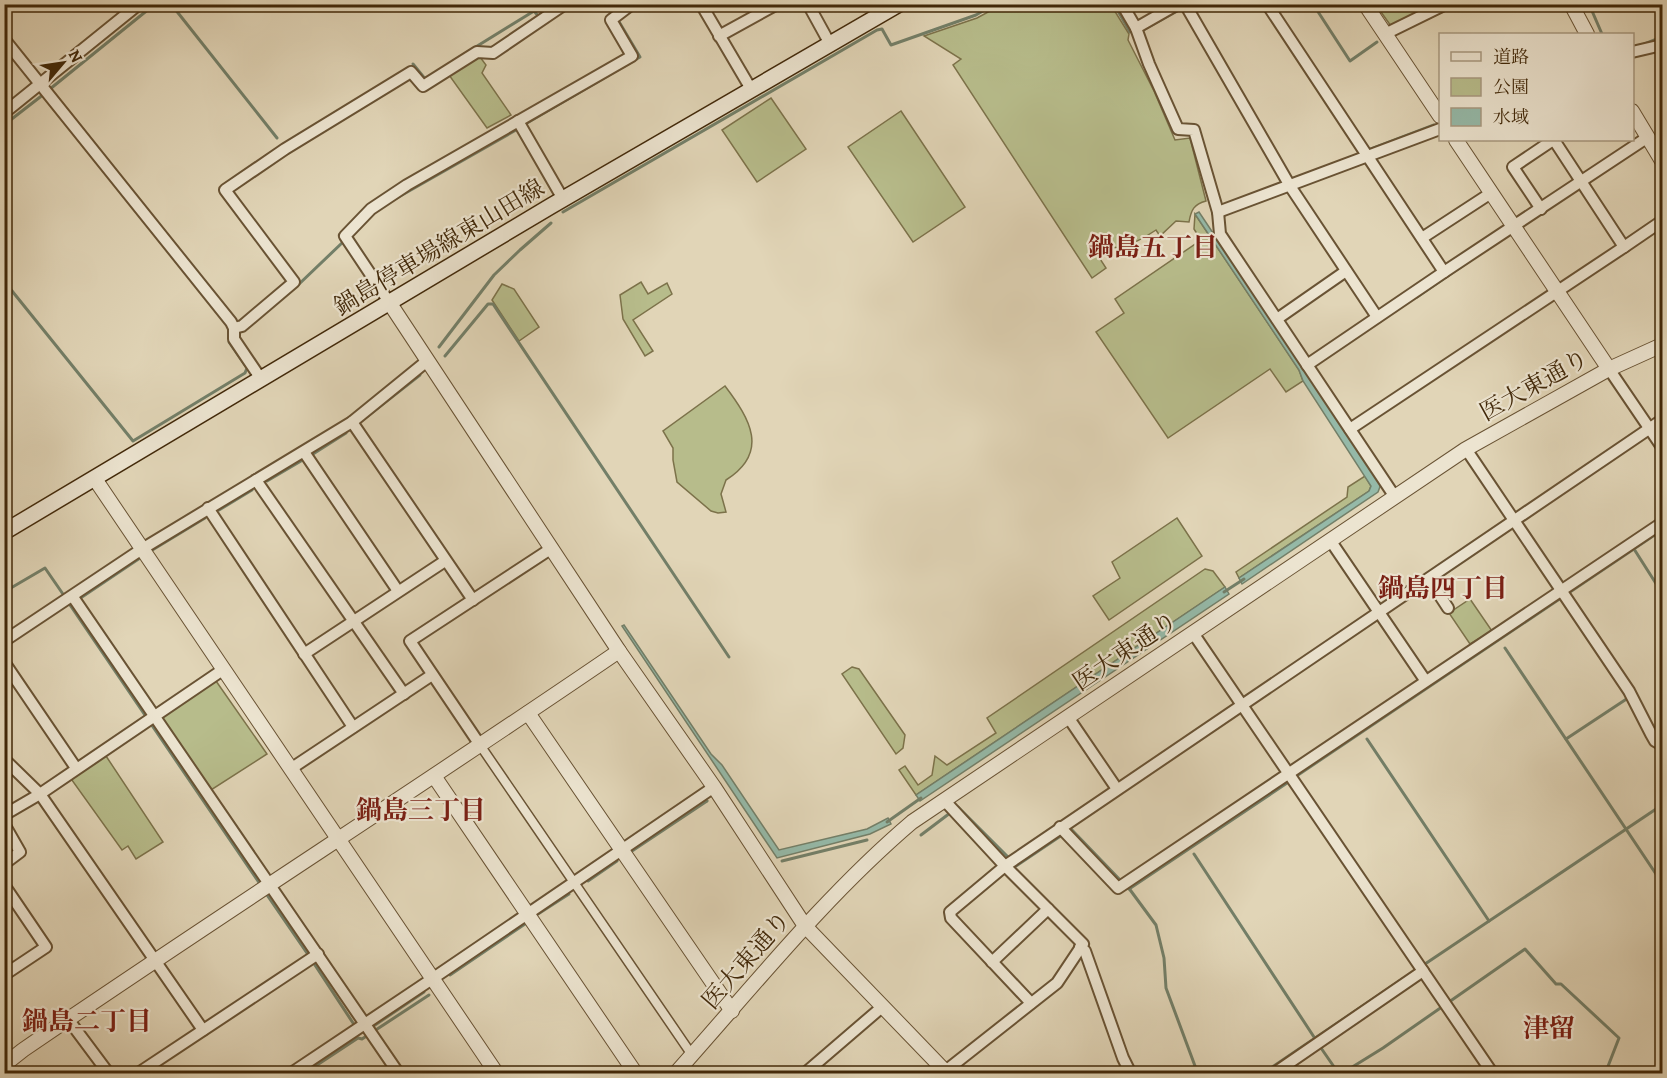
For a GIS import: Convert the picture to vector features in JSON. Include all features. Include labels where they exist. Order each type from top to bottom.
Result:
[{"type":"main road","name":"鍋島停車場線東山田線","points":[[6,528],[95,478],[563,199],[899,4]]},
{"type":"street","points":[[4,113],[139,4]]},
{"type":"street","points":[[234,328],[242,326],[294,282],[225,190],[411,72],[423,86],[477,52],[493,53],[565,4]]},
{"type":"street","points":[[632,4],[615,10],[611,20],[632,56],[407,185],[371,209],[345,236],[619,651],[714,787],[805,926],[882,1006],[937,1071],[948,1069],[1057,983],[1083,944],[1048,909],[1009,862],[950,807]]},
{"type":"street","points":[[701,4],[751,89]]},
{"type":"street","points":[[719,36],[777,4]]},
{"type":"street","points":[[808,4],[830,44]]},
{"type":"street","points":[[1122,4],[1136,28],[1149,64],[1178,129],[1194,130],[1218,212],[1220,234],[1395,497]]},
{"type":"street","points":[[1136,28],[1178,4]]},
{"type":"street","points":[[1185,4],[1290,186],[1377,318]]},
{"type":"street","points":[[1267,4],[1444,272]]},
{"type":"street","points":[[1365,4],[1439,115]]},
{"type":"street","points":[[1385,34],[1446,4]]},
{"type":"street","points":[[1571,4],[1586,33]]},
{"type":"street","points":[[4,39],[231,322],[234,328],[234,339],[261,379]]},
{"type":"street","points":[[1634,52],[1662,45]]},
{"type":"street","points":[[1634,114],[1662,161]]},
{"type":"street","points":[[518,121],[563,199]]},
{"type":"street","points":[[1218,212],[1439,129]]},
{"type":"street","points":[[1307,364],[1648,137]]},
{"type":"street","points":[[1457,141],[1662,447]]},
{"type":"street","points":[[1541,209],[1513,167],[1552,141]]},
{"type":"street","points":[[1555,141],[1624,247]]},
{"type":"street","points":[[1422,238],[1491,193]]},
{"type":"street","points":[[1350,429],[1662,221]]},
{"type":"street","points":[[1277,319],[1346,271]]},
{"type":"street","name":"医大東通り","points":[[675,1074],[805,926],[912,822],[950,807],[1068,717],[1466,449],[1609,369],[1662,345]]},
{"type":"street","points":[[4,641],[142,549],[352,422],[427,361]]},
{"type":"street","points":[[1031,1003],[951,918],[950,912],[1009,862],[1063,831],[1117,789],[1662,420]]},
{"type":"street","points":[[352,422],[473,600]]},
{"type":"street","points":[[1466,449],[1629,691],[1655,741],[1662,745]]},
{"type":"street","points":[[304,452],[398,591]]},
{"type":"street","points":[[95,478],[497,1074]]},
{"type":"street","points":[[256,480],[404,694]]},
{"type":"street","points":[[208,508],[353,727]]},
{"type":"street","points":[[1063,831],[1118,888],[1290,777],[1425,680],[1563,594],[1662,523]]},
{"type":"street","points":[[1330,540],[1425,680]]},
{"type":"street","points":[[552,548],[410,641],[692,1055]]},
{"type":"street","points":[[304,654],[445,561]]},
{"type":"street","points":[[1429,579],[1448,608]]},
{"type":"street","points":[[69,599],[313,957],[399,1074]]},
{"type":"street","points":[[1193,633],[1492,1074]]},
{"type":"street","points":[[10,1074],[4,1065],[68,1019],[619,651]]},
{"type":"street","points":[[4,662],[76,768]]},
{"type":"street","points":[[4,815],[40,794],[224,669]]},
{"type":"street","points":[[292,768],[432,675]]},
{"type":"street","points":[[528,713],[732,1011]]},
{"type":"street","points":[[1068,717],[1117,789]]},
{"type":"street","points":[[4,759],[40,794],[203,1030]]},
{"type":"street","points":[[434,776],[636,1074]]},
{"type":"street","points":[[290,1074],[304,1070],[527,913],[714,787]]},
{"type":"street","points":[[4,824],[20,852],[4,864]]},
{"type":"street","points":[[4,885],[46,947],[4,975]]},
{"type":"street","points":[[992,962],[1048,909]]},
{"type":"street","points":[[1080,947],[1084,951],[1131,1074]]},
{"type":"street","points":[[137,1074],[313,957]]},
{"type":"street","points":[[1273,1074],[1421,968]]},
{"type":"street","points":[[804,1074],[882,1006]]},
{"type":"street","points":[[68,1019],[109,1074]]},
{"type":"green space","points":[[1001,5],[1111,5],[1129,34],[1128,40],[1154,91],[1175,140],[1190,138],[1206,201],[1194,208],[1189,222],[1176,221],[1160,236],[1156,230],[1125,246],[1109,248],[1091,245],[1106,268],[1092,278],[953,65],[961,59],[924,36],[977,18]]},
{"type":"green space","points":[[1376,5],[1437,5],[1391,26]]},
{"type":"green space","points":[[480,57],[486,65],[482,73],[511,115],[487,128],[449,75],[466,63]]},
{"type":"green space","points":[[771,98],[806,149],[757,182],[722,130]]},
{"type":"green space","points":[[901,111],[965,207],[913,242],[848,147]]},
{"type":"green space","points":[[1195,214],[1299,370],[1303,381],[1286,392],[1270,369],[1168,438],[1096,332],[1124,313],[1115,299],[1201,240],[1194,229]]},
{"type":"green space","points":[[641,282],[648,294],[667,283],[672,294],[633,320],[653,351],[645,356],[623,319],[620,295]]},
{"type":"green space","points":[[502,284],[514,289],[539,327],[519,341],[492,300]]},
{"type":"green space","points":[[725,386],[748,423],[752,447],[740,469],[726,480],[721,494],[726,512],[718,513],[711,511],[677,482],[673,448],[663,431]]},
{"type":"green space","points":[[1365,476],[1371,486],[1369,491],[1239,578],[1236,572],[1347,497],[1348,487]]},
{"type":"green space","points":[[1177,518],[1202,556],[1109,620],[1093,596],[1120,578],[1112,562]]},
{"type":"green space","points":[[1205,569],[1213,571],[1225,587],[916,795],[899,770],[905,766],[918,785],[932,775],[935,756],[947,765],[996,733],[987,718]]},
{"type":"green space","points":[[1470,599],[1492,631],[1470,644],[1449,613]]},
{"type":"green space","points":[[852,667],[859,669],[905,735],[903,748],[896,754],[842,674]]},
{"type":"green space","points":[[216,681],[267,754],[211,790],[161,717]]},
{"type":"green space","points":[[101,755],[106,756],[163,842],[136,859],[128,846],[122,850],[69,776]]},
{"type":"water","points":[[1199,212],[1381,484],[1378,492],[1242,584],[1239,578],[1369,491],[1371,486],[1303,381],[1299,370],[1195,214]]},
{"type":"water","points":[[1225,587],[1229,594],[920,801],[916,795]]},
{"type":"water","points":[[624,625],[779,850],[867,829],[888,818],[891,824],[870,834],[777,858],[622,626]]},
{"type":"waterway","points":[[50,89],[155,4]]},
{"type":"waterway","points":[[171,4],[277,138]]},
{"type":"waterway","points":[[537,4],[544,14]]},
{"type":"waterway","points":[[612,11],[621,4]]},
{"type":"waterway","points":[[563,212],[877,30],[882,29],[891,45],[976,15],[995,4]]},
{"type":"waterway","points":[[1114,4],[1130,32]]},
{"type":"waterway","points":[[1313,4],[1350,61],[1377,42]]},
{"type":"waterway","points":[[1427,19],[1458,4]]},
{"type":"waterway","points":[[1589,4],[1602,33]]},
{"type":"waterway","points":[[1145,29],[1179,10]]},
{"type":"waterway","points":[[453,61],[534,11],[540,16]]},
{"type":"waterway","points":[[527,123],[640,57],[618,20]]},
{"type":"waterway","points":[[1642,45],[1662,37]]},
{"type":"waterway","points":[[413,64],[426,80]]},
{"type":"waterway","points":[[4,125],[44,94]]},
{"type":"waterway","points":[[1371,149],[1434,125]]},
{"type":"waterway","points":[[395,199],[516,130]]},
{"type":"waterway","points":[[1659,135],[1662,132]]},
{"type":"waterway","points":[[439,347],[494,275],[551,223]]},
{"type":"waterway","points":[[297,286],[343,242]]},
{"type":"waterway","points":[[1417,297],[1471,260]]},
{"type":"waterway","points":[[4,281],[133,441],[245,373],[247,368],[229,342]]},
{"type":"waterway","points":[[445,356],[488,304],[493,304],[729,657]]},
{"type":"waterway","points":[[360,422],[420,375]]},
{"type":"waterway","points":[[313,454],[346,433]]},
{"type":"waterway","points":[[267,481],[301,461]]},
{"type":"waterway","points":[[219,510],[252,490]]},
{"type":"waterway","points":[[149,552],[205,518]]},
{"type":"waterway","points":[[1295,777],[1662,530]]},
{"type":"waterway","points":[[1634,549],[1662,593]]},
{"type":"waterway","points":[[79,599],[143,556]]},
{"type":"waterway","points":[[4,592],[45,568],[65,597]]},
{"type":"waterway","points":[[1224,592],[1244,579]]},
{"type":"waterway","points":[[68,602],[260,884]]},
{"type":"waterway","points":[[1505,648],[1662,883]]},
{"type":"waterway","points":[[1566,739],[1628,698]]},
{"type":"waterway","points":[[1367,739],[1489,921]]},
{"type":"waterway","points":[[1129,889],[1290,781]]},
{"type":"waterway","points":[[887,822],[921,798]]},
{"type":"waterway","points":[[632,851],[707,801]]},
{"type":"waterway","points":[[1422,966],[1662,805]]},
{"type":"waterway","points":[[921,835],[958,807],[1010,859]]},
{"type":"waterway","points":[[1015,864],[1016,866],[1071,829],[1123,883]]},
{"type":"waterway","points":[[782,861],[867,840]]},
{"type":"waterway","points":[[1194,854],[1314,1037]]},
{"type":"waterway","points":[[588,881],[617,861]]},
{"type":"waterway","points":[[1128,887],[1156,925],[1164,958],[1166,988],[1198,1074]]},
{"type":"waterway","points":[[265,892],[309,956]]},
{"type":"waterway","points":[[538,914],[569,894]]},
{"type":"waterway","points":[[450,975],[525,924]]},
{"type":"waterway","points":[[1341,1074],[1383,1048],[1525,949],[1556,984],[1561,984],[1619,1038],[1605,1074]]},
{"type":"waterway","points":[[313,962],[355,1026]]},
{"type":"waterway","points":[[1262,1074],[1404,978]]},
{"type":"waterway","points":[[372,1027],[424,992]]},
{"type":"waterway","points":[[311,1069],[429,995]]},
{"type":"waterway","points":[[1321,1048],[1339,1074]]},
{"type":"district","name":"鍋島五丁目","points":[[1153,247]]},
{"type":"district","name":"鍋島四丁目","points":[[1443,588]]},
{"type":"district","name":"鍋島三丁目","points":[[421,810]]},
{"type":"district","name":"鍋島二丁目","points":[[87,1021]]},
{"type":"district","name":"津留","points":[[1549,1028]]}]
